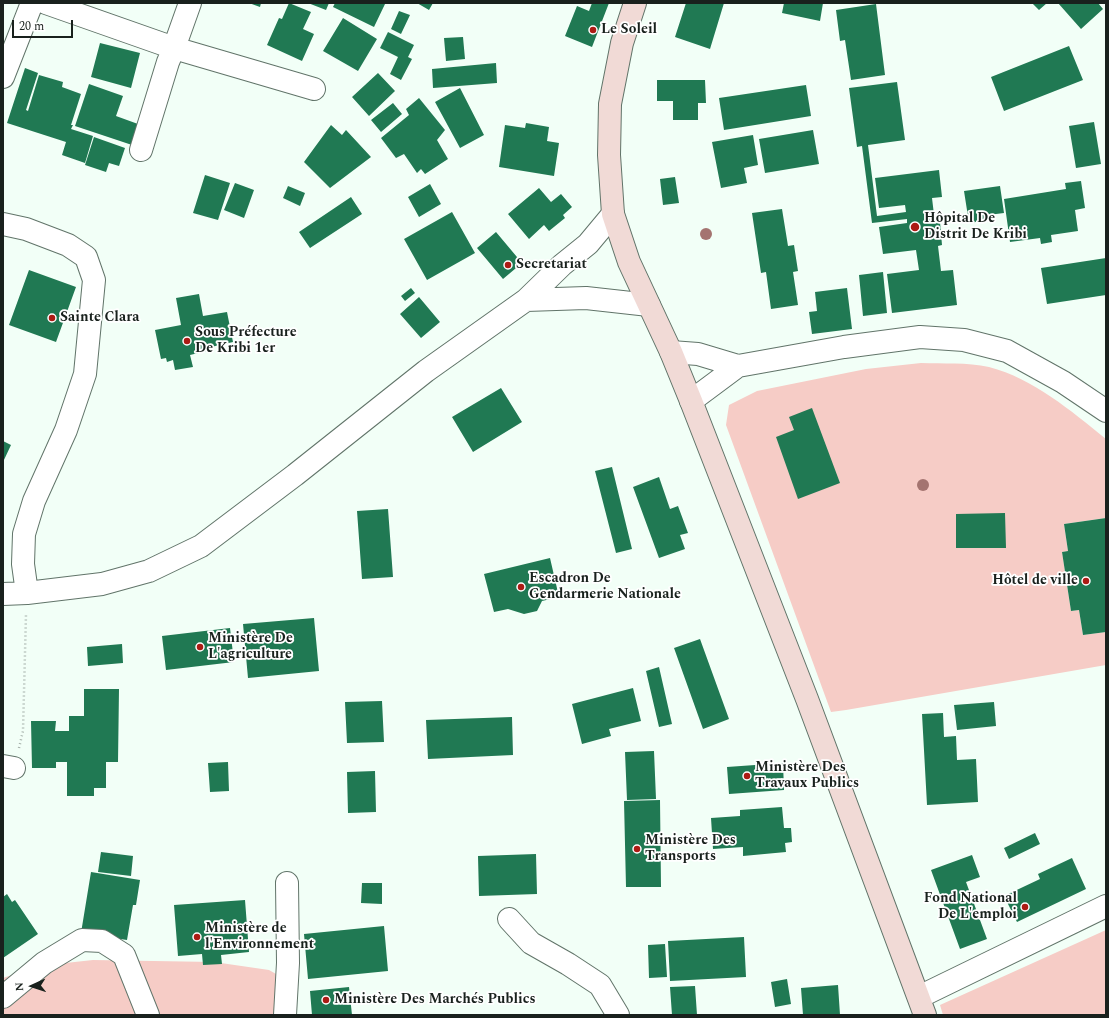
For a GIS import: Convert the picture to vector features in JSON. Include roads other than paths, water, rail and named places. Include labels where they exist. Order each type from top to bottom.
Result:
[{"type":"street","points":[[3,77],[32,3]]},
{"type":"street","points":[[46,3],[174,48],[314,89]]},
{"type":"street","points":[[141,150],[166,69],[190,3]]},
{"type":"street","points":[[635,3],[622,43],[610,104],[609,156],[614,214],[629,262],[671,352],[691,400],[807,699],[922,1006],[1106,906]]},
{"type":"street","points":[[3,594],[27,593],[102,584],[149,571],[200,546],[295,475],[426,371],[526,300],[562,265],[588,244],[614,214]]},
{"type":"street","points":[[3,224],[26,229],[68,245],[86,257],[94,280],[85,374],[66,430],[34,501],[24,534],[23,564],[27,593]]},
{"type":"street","points":[[526,300],[586,298],[649,305]]},
{"type":"street","points":[[691,400],[738,366],[844,347],[920,337],[964,340],[1007,352],[1063,382],[1106,411]]},
{"type":"street","points":[[671,352],[698,354],[738,366]]},
{"type":"street","points":[[285,1015],[288,963],[287,883]]},
{"type":"street","points":[[509,919],[531,943],[568,964],[600,985],[618,1015]]},
{"type":"street","points":[[3,997],[44,962],[82,940],[102,941],[124,955],[148,1015]]},
{"type":"place","name":"Le Soleil","points":[[593,30]]},
{"type":"place","name":"Hôpital De Distrit De Kribi","points":[[915,227]]},
{"type":"place","name":"Secretariat","points":[[508,265]]},
{"type":"place","name":"Sainte Clara","points":[[52,318]]},
{"type":"place","name":"Sous Préfecture De Kribi 1er","points":[[187,341]]},
{"type":"place","name":"Hôtel de ville","points":[[1086,581]]},
{"type":"place","name":"Escadron De Gendarmerie Nationale","points":[[521,587]]},
{"type":"place","name":"Ministère De L'agriculture","points":[[200,647]]},
{"type":"place","name":"Ministère Des Travaux Publics","points":[[747,776]]},
{"type":"place","name":"Ministère Des Transports","points":[[637,849]]},
{"type":"place","name":"Fond National De L'emploi","points":[[1025,907]]},
{"type":"place","name":"Ministère de l'Environnement","points":[[197,937]]},
{"type":"place","name":"Ministère Des Marchés Publics","points":[[326,1000]]}]
